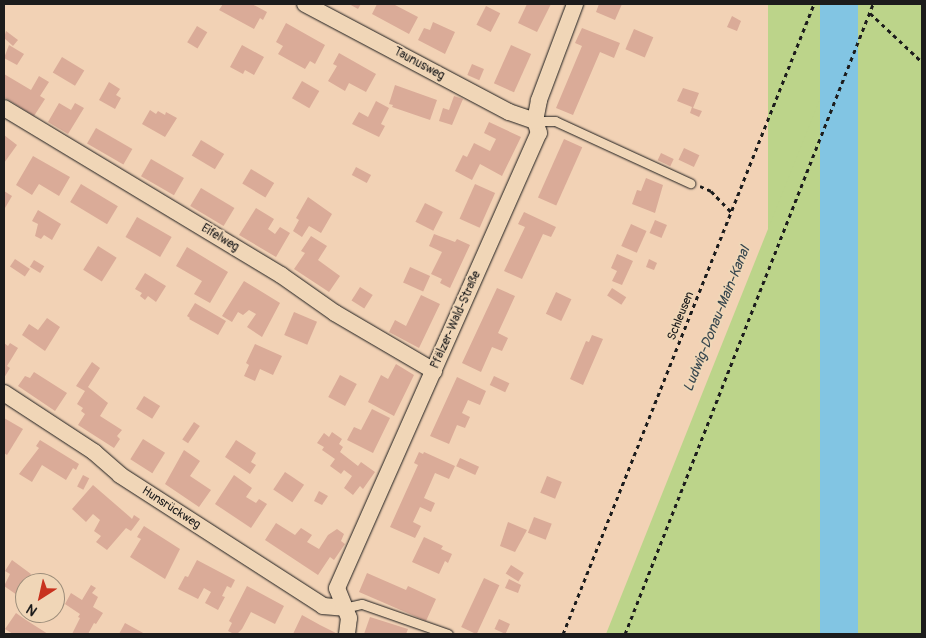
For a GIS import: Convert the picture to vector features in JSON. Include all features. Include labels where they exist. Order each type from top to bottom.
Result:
[{"type":"street","name":"Taunusweg","points":[[306,4],[509,112],[535,121]]},
{"type":"street","name":"Pfälzer-Wald-Straße","points":[[347,634],[349,618],[337,588],[342,574],[539,133],[535,121],[539,100],[575,4]]},
{"type":"street","name":"Eifelweg","points":[[4,108],[281,276],[335,313],[434,371]]},
{"type":"street","name":"Hunsrückweg","points":[[4,394],[94,452],[120,475],[323,606],[344,608]]},
{"type":"lane","points":[[535,121],[555,120],[690,182]]},
{"type":"lane","points":[[344,608],[362,604],[448,634]]},
{"type":"path","name":"Schleusen","points":[[563,634],[814,4]]},
{"type":"path","points":[[625,634],[873,4]]},
{"type":"path","points":[[869,13],[922,62]]},
{"type":"path","points":[[690,182],[711,191],[731,212]]},
{"type":"green space","points":[[768,4],[820,4],[820,634],[768,634]]},
{"type":"green space","points":[[858,4],[922,4],[922,634],[606,634]]},
{"type":"water","points":[[820,4],[858,4],[858,634],[820,634]]},
{"type":"building","points":[[223,4],[252,4],[267,12],[263,20],[260,18],[254,29],[219,10]]},
{"type":"building","points":[[349,4],[361,4],[358,9]]},
{"type":"building","points":[[377,4],[396,4],[418,17],[409,34],[372,14]]},
{"type":"building","points":[[527,4],[551,4],[537,32],[518,23]]},
{"type":"building","points":[[599,4],[622,4],[615,20],[596,12]]},
{"type":"building","points":[[486,6],[500,13],[491,32],[476,25]]},
{"type":"building","points":[[732,16],[741,21],[737,31],[727,27]]},
{"type":"building","points":[[433,22],[455,32],[445,54],[418,40],[424,28],[430,30]]},
{"type":"building","points":[[286,23],[325,45],[315,64],[310,61],[305,69],[278,54],[283,46],[276,42]]},
{"type":"building","points":[[197,26],[207,32],[198,48],[187,42]]},
{"type":"building","points":[[582,28],[620,43],[614,58],[600,52],[573,115],[556,108],[582,46],[575,43]]},
{"type":"building","points":[[634,29],[653,37],[645,57],[625,49]]},
{"type":"building","points":[[6,31],[18,40],[13,46],[4,38]]},
{"type":"building","points":[[9,45],[24,54],[17,65],[4,58]]},
{"type":"building","points":[[242,45],[264,57],[254,75],[245,70],[243,74],[230,67]]},
{"type":"building","points":[[511,45],[531,54],[514,92],[494,83]]},
{"type":"building","points":[[339,53],[376,74],[366,92],[349,83],[345,91],[328,81],[337,66],[333,64]]},
{"type":"building","points":[[62,57],[84,70],[75,86],[53,72]]},
{"type":"building","points":[[472,64],[484,69],[479,80],[467,75]]},
{"type":"building","points":[[4,74],[31,90],[39,76],[49,82],[40,96],[45,99],[34,116],[4,97]]},
{"type":"building","points":[[302,81],[319,91],[309,108],[292,98]]},
{"type":"building","points":[[109,82],[120,89],[116,95],[121,98],[115,109],[99,100]]},
{"type":"building","points":[[395,85],[437,100],[430,120],[392,107],[393,105],[389,104]]},
{"type":"building","points":[[683,88],[699,93],[693,108],[702,111],[699,117],[690,113],[692,107],[677,101]]},
{"type":"building","points":[[454,96],[463,99],[452,125],[439,121],[443,108],[449,110]]},
{"type":"building","points":[[376,101],[389,108],[381,124],[385,126],[379,137],[352,124],[359,112],[368,117]]},
{"type":"building","points":[[59,103],[71,110],[75,103],[84,108],[68,134],[48,122]]},
{"type":"building","points":[[150,110],[156,114],[158,111],[165,115],[166,112],[177,118],[165,137],[142,124]]},
{"type":"building","points":[[489,122],[521,137],[502,176],[480,164],[472,180],[455,171],[463,155],[467,157],[474,143],[490,151],[496,139],[484,133]]},
{"type":"building","points":[[96,128],[132,149],[123,165],[87,144]]},
{"type":"building","points":[[4,135],[17,145],[4,163]]},
{"type":"building","points":[[564,139],[582,147],[556,206],[538,197]]},
{"type":"building","points":[[201,140],[224,154],[215,169],[192,155]]},
{"type":"building","points":[[684,148],[699,155],[694,167],[679,160]]},
{"type":"building","points":[[661,153],[674,159],[670,166],[658,160]]},
{"type":"building","points":[[33,156],[70,177],[59,196],[39,184],[32,195],[16,185]]},
{"type":"building","points":[[151,159],[184,178],[174,195],[141,176]]},
{"type":"building","points":[[356,167],[371,175],[367,183],[352,175]]},
{"type":"building","points":[[251,169],[274,183],[265,197],[242,184]]},
{"type":"building","points":[[646,178],[663,185],[655,213],[632,204],[637,190],[641,191]]},
{"type":"building","points":[[81,184],[118,206],[107,224],[70,202]]},
{"type":"building","points":[[475,184],[495,193],[480,228],[460,219]]},
{"type":"building","points":[[201,188],[234,208],[224,226],[190,206]]},
{"type":"building","points":[[4,191],[12,196],[5,208],[4,207]]},
{"type":"building","points":[[308,197],[332,214],[321,233],[309,226],[302,237],[293,231],[299,220],[296,218]]},
{"type":"building","points":[[425,203],[443,212],[433,231],[415,222]]},
{"type":"building","points":[[256,208],[274,219],[268,229],[275,234],[280,227],[290,233],[276,257],[239,235]]},
{"type":"building","points":[[38,210],[61,224],[52,240],[44,235],[41,239],[35,236],[38,224],[32,221]]},
{"type":"building","points":[[524,212],[556,227],[551,237],[543,234],[522,279],[504,271],[525,227],[518,224]]},
{"type":"building","points":[[137,217],[172,237],[160,257],[126,237]]},
{"type":"building","points":[[655,220],[667,225],[661,238],[650,233]]},
{"type":"building","points":[[631,224],[647,231],[637,253],[621,246]]},
{"type":"building","points":[[434,234],[455,242],[457,239],[470,245],[450,288],[440,283],[442,279],[431,274],[442,252],[429,246]]},
{"type":"building","points":[[311,236],[327,246],[318,260],[340,276],[329,292],[294,269],[305,253],[301,251]]},
{"type":"building","points":[[98,246],[117,258],[102,281],[83,270]]},
{"type":"building","points":[[187,247],[228,272],[210,303],[194,294],[202,281],[176,266]]},
{"type":"building","points":[[617,254],[633,261],[622,285],[612,281],[617,271],[611,268]]},
{"type":"building","points":[[15,259],[30,269],[25,277],[10,266]]},
{"type":"building","points":[[649,259],[657,263],[654,270],[646,267]]},
{"type":"building","points":[[34,260],[44,266],[40,273],[30,267]]},
{"type":"building","points":[[410,267],[430,276],[423,291],[403,283]]},
{"type":"building","points":[[145,273],[166,286],[156,302],[148,296],[145,300],[140,296],[142,293],[135,289]]},
{"type":"building","points":[[244,281],[280,303],[262,337],[247,327],[256,314],[249,310],[243,315],[238,312],[232,322],[222,316]]},
{"type":"building","points":[[360,287],[373,295],[364,309],[352,301]]},
{"type":"building","points":[[497,288],[515,296],[498,333],[508,338],[502,351],[492,347],[481,372],[462,363]]},
{"type":"building","points":[[612,288],[626,297],[621,305],[607,296]]},
{"type":"building","points":[[556,292],[571,299],[561,321],[546,314]]},
{"type":"building","points":[[421,295],[440,304],[419,348],[389,332],[395,320],[406,326]]},
{"type":"building","points":[[195,303],[226,321],[218,335],[189,319],[187,316]]},
{"type":"building","points":[[294,312],[317,322],[307,345],[284,335]]},
{"type":"building","points":[[47,318],[60,327],[45,351],[22,335],[29,324],[38,330]]},
{"type":"building","points":[[592,335],[603,339],[583,385],[570,379],[586,341],[589,342]]},
{"type":"building","points":[[4,343],[8,346],[10,343],[18,348],[7,366],[10,368],[4,378]]},
{"type":"building","points":[[255,344],[282,356],[273,375],[260,369],[255,381],[244,376],[249,365],[246,363]]},
{"type":"building","points":[[92,362],[100,368],[88,387],[108,403],[100,416],[122,430],[117,436],[120,439],[114,448],[78,425],[85,414],[81,411],[83,408],[77,404],[85,391],[76,386]]},
{"type":"building","points":[[396,364],[414,375],[394,416],[368,402],[381,375],[388,379]]},
{"type":"building","points":[[34,372],[67,393],[55,411],[18,386],[25,376],[30,378]]},
{"type":"building","points":[[340,375],[357,384],[345,406],[328,397]]},
{"type":"building","points":[[494,376],[509,383],[505,392],[490,385]]},
{"type":"building","points":[[457,377],[486,391],[480,405],[468,400],[462,413],[470,417],[465,428],[457,425],[449,444],[430,436]]},
{"type":"building","points":[[144,396],[160,406],[152,419],[136,409]]},
{"type":"building","points":[[372,409],[390,418],[373,453],[347,440],[354,427],[361,430]]},
{"type":"building","points":[[4,418],[23,429],[7,455],[4,453]]},
{"type":"building","points":[[194,422],[200,426],[188,443],[182,439]]},
{"type":"building","points":[[332,432],[342,439],[339,444],[343,447],[340,452],[358,466],[361,462],[375,472],[363,489],[360,486],[353,495],[344,488],[352,476],[344,470],[341,474],[330,466],[335,459],[322,450],[324,447],[317,443],[324,433],[329,437]]},
{"type":"building","points":[[143,439],[165,453],[152,473],[130,459]]},
{"type":"building","points":[[40,440],[79,464],[76,470],[73,468],[66,480],[42,465],[32,482],[19,474],[39,448],[36,446]]},
{"type":"building","points":[[236,440],[256,453],[251,462],[256,465],[250,474],[225,457]]},
{"type":"building","points":[[184,450],[200,461],[190,476],[211,490],[199,507],[165,484]]},
{"type":"building","points":[[419,452],[423,454],[424,452],[455,466],[449,479],[435,473],[424,498],[435,503],[431,512],[420,507],[413,522],[421,526],[415,538],[390,527],[418,465],[414,463]]},
{"type":"building","points":[[460,458],[479,467],[475,475],[456,466]]},
{"type":"building","points":[[285,472],[304,485],[292,502],[273,489]]},
{"type":"building","points":[[83,475],[89,478],[83,490],[77,487]]},
{"type":"building","points":[[234,475],[252,488],[246,497],[256,503],[259,499],[267,504],[251,528],[215,504]]},
{"type":"building","points":[[547,476],[562,482],[555,499],[540,493]]},
{"type":"building","points":[[93,485],[132,519],[134,515],[140,519],[131,531],[126,528],[107,550],[96,542],[101,536],[94,531],[100,520],[93,514],[86,522],[72,509]]},
{"type":"building","points":[[319,491],[328,496],[322,505],[314,501]]},
{"type":"building","points":[[534,517],[552,524],[546,540],[528,533]]},
{"type":"building","points":[[508,522],[527,530],[515,552],[500,546]]},
{"type":"building","points":[[276,523],[295,535],[301,528],[312,535],[307,542],[319,549],[328,535],[337,529],[344,534],[341,541],[345,544],[334,560],[330,557],[318,575],[265,540]]},
{"type":"building","points":[[144,526],[180,549],[165,579],[130,557],[141,539],[137,537]]},
{"type":"building","points":[[424,537],[443,546],[441,549],[452,554],[448,563],[445,561],[439,574],[412,562]]},
{"type":"building","points":[[12,560],[30,573],[15,573],[15,594],[4,586],[10,574],[5,571]]},
{"type":"building","points":[[197,560],[235,580],[231,588],[227,586],[222,596],[225,597],[218,610],[205,603],[211,592],[204,588],[198,599],[178,589],[185,576],[188,577]]},
{"type":"building","points":[[511,565],[524,573],[518,581],[506,573]]},
{"type":"building","points":[[367,573],[406,590],[408,586],[436,599],[426,621],[359,592]]},
{"type":"building","points":[[484,578],[499,585],[477,634],[461,627]]},
{"type":"building","points":[[509,579],[521,585],[518,593],[505,588]]},
{"type":"building","points":[[91,585],[96,588],[92,593],[98,597],[93,607],[103,613],[96,624],[94,623],[88,634],[72,634],[80,614],[65,604],[71,593],[82,600]]},
{"type":"building","points":[[247,586],[284,606],[275,624],[251,612],[242,629],[237,634],[234,634],[228,631],[232,623],[229,621]]},
{"type":"building","points":[[15,614],[15,623],[31,623],[48,634],[13,634],[5,629]]},
{"type":"building","points":[[302,615],[320,625],[338,634],[293,634]]},
{"type":"building","points":[[370,617],[408,629],[406,634],[364,634]]},
{"type":"building","points":[[499,619],[510,624],[505,634],[495,629]]},
{"type":"building","points":[[125,623],[145,634],[119,634]]},
{"type":"water label","name":"Ludwig-Donau-Main-Kanal","points":[[717,319]]}]
